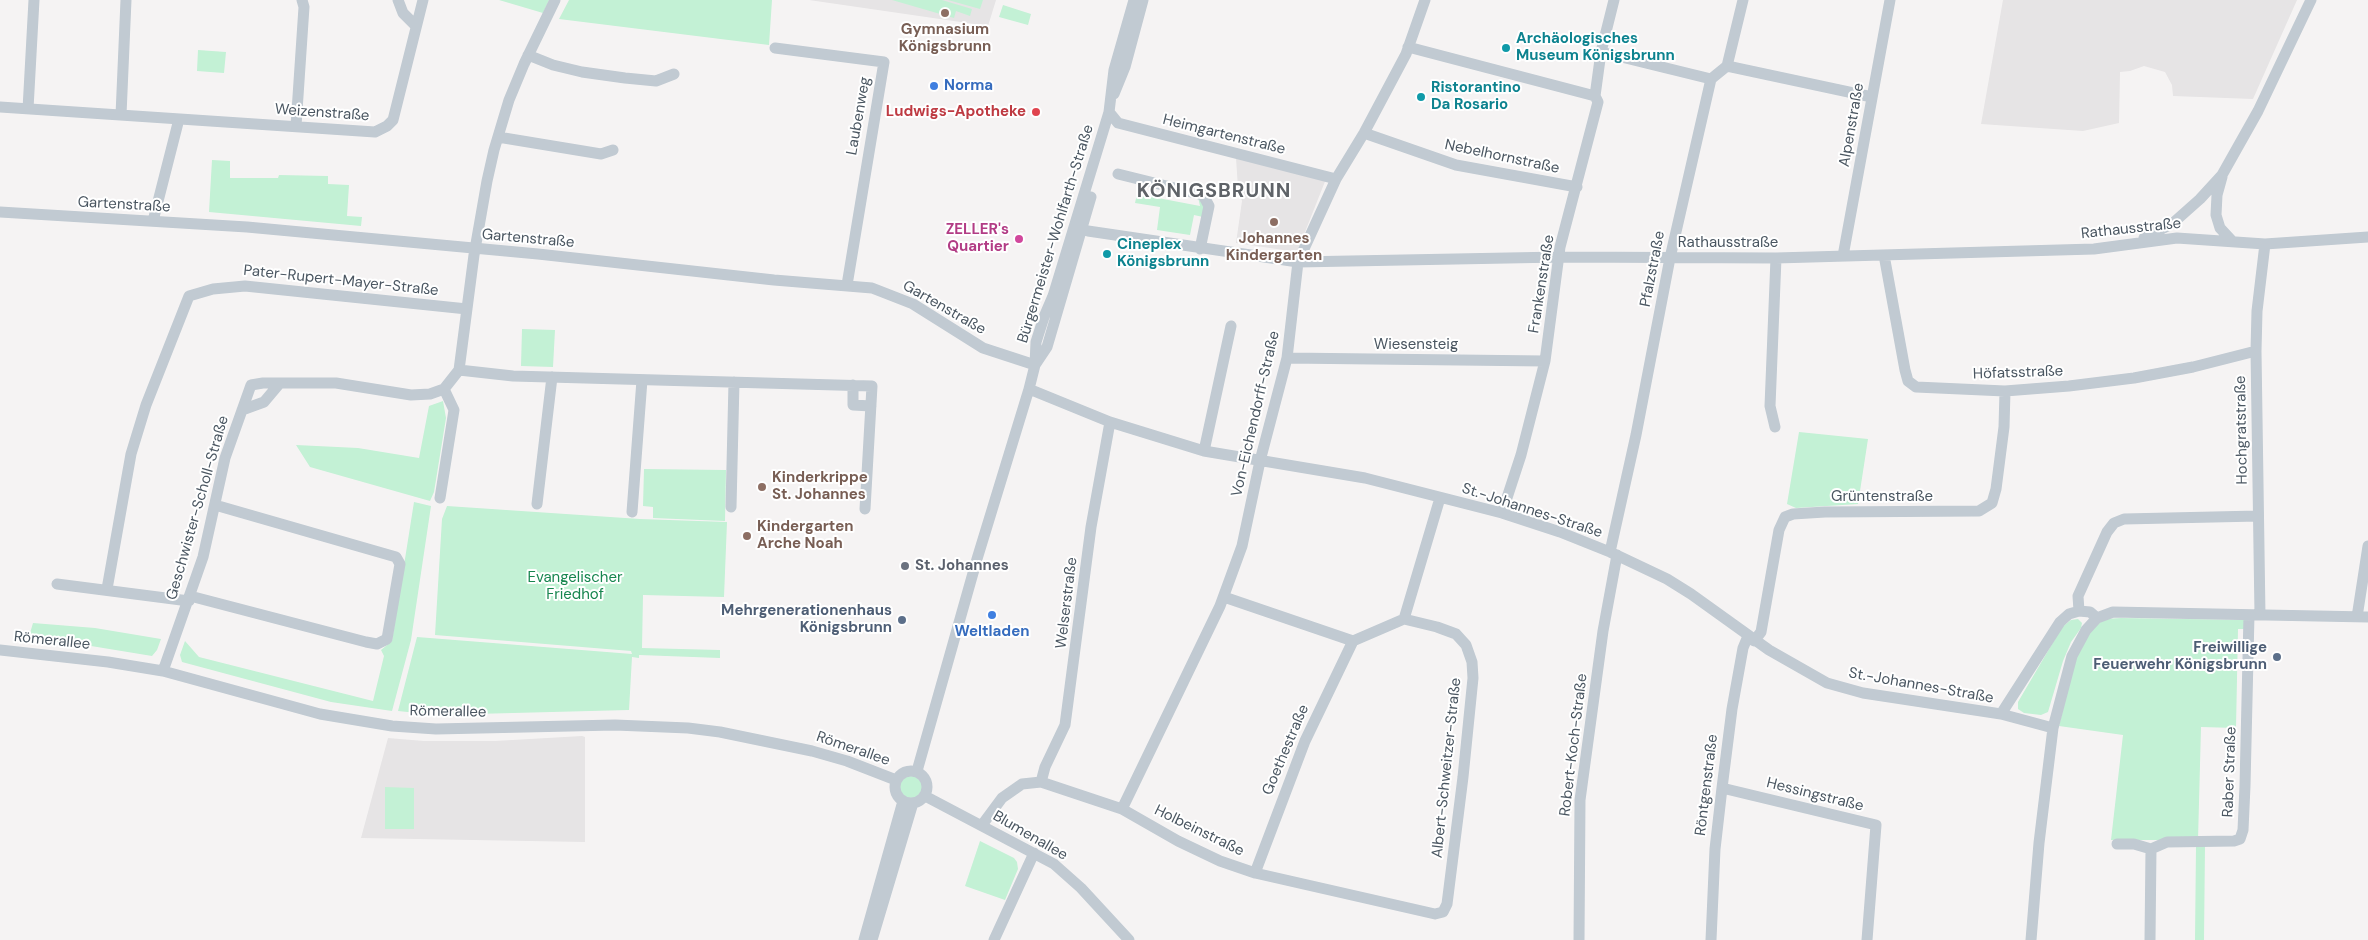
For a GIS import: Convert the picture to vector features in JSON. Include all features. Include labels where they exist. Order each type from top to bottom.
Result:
[{"type":"street","points":[[28,109],[34,0]]},
{"type":"street","points":[[121,115],[126,0]]},
{"type":"street","points":[[296,126],[304,7],[302,0]]},
{"type":"street","points":[[398,0],[404,12],[416,26]]},
{"type":"street","name":"Weizenstraße","points":[[0,107],[375,132],[388,126],[393,120],[423,0]]},
{"type":"street","points":[[440,498],[454,410],[444,390],[459,370],[487,181],[509,100],[528,55],[555,0]]},
{"type":"street","name":"Bürgermeister-Wohlfarth-Straße","points":[[917,771],[977,559],[1029,389],[1040,330],[1054,296],[1109,112],[1114,70],[1134,0]]},
{"type":"street","name":"Bürgermeister-Wohlfarth-Straße","points":[[1112,98],[1125,67],[1143,0]]},
{"type":"street","name":"Von-Eichendorff-Straße","points":[[1122,809],[1224,598],[1242,546],[1260,461],[1287,358],[1298,262],[1336,178],[1364,133],[1408,46],[1425,0]]},
{"type":"street","name":"Frankenstraße","points":[[1502,513],[1523,448],[1545,361],[1560,247],[1598,102],[1595,96],[1600,52],[1614,0]]},
{"type":"street","points":[[1600,52],[1711,79],[1727,66],[1743,0]]},
{"type":"street","name":"Alpenstraße","points":[[1843,256],[1890,0]]},
{"type":"street","points":[[2137,242],[2173,223],[2200,199],[2222,175],[2258,112],[2311,0]]},
{"type":"street","points":[[1408,46],[1595,96]]},
{"type":"street","name":"Laubenweg","points":[[775,48],[884,62],[846,285]]},
{"type":"street","points":[[528,55],[553,65],[611,76],[656,81],[674,74]]},
{"type":"street","points":[[1727,66],[1872,97]]},
{"type":"street","name":"Pfalzstraße","points":[[1613,554],[1670,258],[1711,79]]},
{"type":"street","name":"Bürgermeister-Wohlfarth-Straße","points":[[1035,365],[1047,347],[1110,132],[1109,112]]},
{"type":"street","name":"Heimgartenstraße","points":[[1109,112],[1118,123],[1336,178]]},
{"type":"street","points":[[153,221],[179,119]]},
{"type":"street","name":"Nebelhornstraße","points":[[1364,133],[1456,165],[1577,187]]},
{"type":"street","points":[[498,137],[601,154],[613,150]]},
{"type":"street","points":[[1118,174],[1203,195],[1208,202],[1200,249]]},
{"type":"street","points":[[2222,175],[2217,195],[2216,215],[2220,228],[2233,242]]},
{"type":"street","name":"Gartenstraße","points":[[0,212],[247,227],[780,281],[872,288],[892,294],[935,316],[954,331],[982,348],[1035,365]]},
{"type":"street","name":"Rathausstraße","points":[[1088,231],[1298,262],[1560,257],[1776,258],[2094,249],[2177,238],[2265,244],[2368,238]]},
{"type":"street","name":"Hochgratstraße","points":[[2255,615],[2258,516],[2257,311],[2265,244]]},
{"type":"street","name":"Höfatsstraße","points":[[1884,255],[1902,358],[1908,381],[1916,387],[2005,391],[2069,386],[2134,378],[2193,367],[2256,351]]},
{"type":"street","points":[[1775,428],[1770,406],[1776,258]]},
{"type":"street","name":"Pater-Rupert-Mayer-Straße","points":[[107,589],[131,454],[146,404],[189,296],[213,289],[245,286],[467,308]]},
{"type":"street","points":[[1204,451],[1232,326]]},
{"type":"street","points":[[1040,330],[1044,335],[1051,333]]},
{"type":"street","name":"Wiesensteig","points":[[1287,358],[1545,361]]},
{"type":"street","points":[[459,370],[552,377],[872,386],[865,509]]},
{"type":"street","points":[[537,504],[552,377]]},
{"type":"street","points":[[632,512],[642,380]]},
{"type":"street","points":[[731,507],[734,382]]},
{"type":"street","name":"Geschwister-Scholl-Straße","points":[[163,672],[203,557],[227,452],[251,385],[280,383],[348,384],[411,395],[430,394],[444,390]]},
{"type":"street","name":"Geschwister-Scholl-Straße","points":[[242,410],[264,402],[270,392],[280,383]]},
{"type":"street","points":[[853,385],[853,405],[871,406]]},
{"type":"street","name":"St.-Johannes-Straße","points":[[1029,389],[1110,422],[1204,451],[1344,474],[1502,513],[1560,532],[1667,579],[1691,594],[1751,638],[1803,671],[1843,688],[2001,714],[2053,728]]},
{"type":"street","name":"Grüntenstraße","points":[[1751,638],[1761,632],[1779,530],[1786,517],[1803,513],[1966,512],[1986,508],[1992,503],[1996,489],[2004,427],[2005,391]]},
{"type":"street","name":"Welserstraße","points":[[1041,782],[1045,767],[1065,725],[1091,527],[1110,422]]},
{"type":"street","points":[[1224,598],[1353,641],[1404,619],[1440,498]]},
{"type":"street","points":[[57,584],[189,599],[378,644],[387,639],[400,564],[396,558],[381,552],[215,505]]},
{"type":"street","points":[[2097,618],[2090,612],[2079,611],[2078,596],[2107,532],[2114,523],[2124,519],[2258,516]]},
{"type":"street","points":[[2031,940],[2039,844],[2053,728],[2072,656],[2086,630],[2097,618],[2113,612],[2362,617],[2368,546]]},
{"type":"street","name":"Robert-Koch-Straße","points":[[1579,940],[1580,800],[1613,554]]},
{"type":"street","name":"St.-Johannes-Straße","points":[[2001,714],[2060,622],[2069,614],[2079,611]]},
{"type":"street","name":"Raber Straße","points":[[2117,844],[2134,844],[2151,849],[2167,842],[2234,842],[2240,839],[2243,830],[2255,615]]},
{"type":"street","name":"Albert-Schweitzer-Straße","points":[[1404,619],[1437,626],[1456,634],[1466,645],[1472,662],[1473,678],[1466,747],[1447,904]]},
{"type":"street","name":"Röntgenstraße","points":[[1711,940],[1714,849],[1732,709],[1743,648],[1751,638]]},
{"type":"street","name":"Goethestraße","points":[[1255,873],[1305,739],[1353,641]]},
{"type":"street","name":"Römerallee","points":[[0,650],[108,662],[163,672],[320,714],[392,726],[436,729],[615,725],[688,728],[720,732],[812,751],[847,761],[896,780]]},
{"type":"street","points":[[907,771],[917,771],[927,782],[925,796],[908,802],[894,790],[896,780],[907,771]]},
{"type":"street","points":[[982,825],[1002,798],[1022,784],[1041,782]]},
{"type":"street","name":"Holbeinstraße","points":[[1041,782],[1122,809],[1178,841],[1220,861],[1255,873],[1434,914],[1443,912],[1447,904]]},
{"type":"street","name":"Hessingstraße","points":[[1722,788],[1876,826],[1867,940]]},
{"type":"street","name":"Blumenallee","points":[[925,796],[1054,864],[1081,888],[1129,940]]},
{"type":"street","points":[[864,940],[908,802]]},
{"type":"street","points":[[872,940],[908,802]]},
{"type":"street","points":[[2150,940],[2151,849]]},
{"type":"street","points":[[994,940],[1034,853]]},
{"type":"shaded area","name":"Gymnasium Königsbrunn","points":[[809,0],[996,0],[988,26]]},
{"type":"shaded area","points":[[2003,0],[2297,0],[2253,99],[2173,96],[2172,85],[2165,72],[2144,66],[2120,72],[2119,123],[2083,131],[1981,124]]},
{"type":"shaded area","name":"Johannes Kindergarten","points":[[1236,158],[1326,179],[1297,252],[1236,243],[1242,201],[1238,188]]},
{"type":"shaded area","points":[[585,737],[585,842],[361,838],[388,738],[424,741],[495,741]]},
{"type":"green space","points":[[499,0],[549,0],[543,13]]},
{"type":"green space","points":[[569,0],[772,0],[769,45],[559,19]]},
{"type":"green space","points":[[892,0],[942,0],[972,9],[970,16],[956,11],[954,18]]},
{"type":"green space","points":[[948,0],[983,0],[980,9]]},
{"type":"green space","points":[[1003,5],[1031,14],[1028,25],[999,17]]},
{"type":"green space","points":[[198,50],[226,52],[224,73],[197,71]]},
{"type":"green space","points":[[212,160],[230,161],[230,178],[278,178],[279,175],[328,176],[328,184],[349,185],[347,216],[362,217],[361,226],[209,212]]},
{"type":"green space","points":[[1137,194],[1200,206],[1198,197],[1204,207],[1203,217],[1194,215],[1190,235],[1157,230],[1160,207],[1135,203]]},
{"type":"green space","points":[[522,329],[555,330],[553,367],[521,366]]},
{"type":"green space","points":[[443,401],[446,418],[434,492],[430,501],[310,467],[296,445],[358,448],[419,458],[429,406]]},
{"type":"green space","points":[[1799,432],[1868,439],[1858,504],[1796,508],[1787,504]]},
{"type":"green space","points":[[644,469],[726,470],[725,521],[653,518],[653,507],[643,506]]},
{"type":"green space","points":[[414,502],[431,506],[411,640],[392,711],[331,702],[182,662],[180,655],[185,641],[199,657],[373,701],[384,656],[381,650],[392,641]]},
{"type":"green space","name":"Evangelischer Friedhof","points":[[447,506],[640,519],[727,522],[724,597],[643,595],[642,648],[720,650],[720,658],[639,655],[639,658],[632,657],[629,710],[436,715],[398,711],[417,637],[632,654],[631,651],[435,635],[442,519]]},
{"type":"green space","points":[[2078,619],[2082,623],[2081,628],[2071,642],[2063,661],[2048,712],[2041,715],[2024,713],[2018,709],[2018,702],[2062,627],[2071,620]]},
{"type":"green space","points":[[2104,619],[2248,620],[2248,629],[2238,629],[2236,728],[2201,727],[2198,840],[2111,840],[2123,735],[2059,726],[2075,661],[2087,634]]},
{"type":"green space","points":[[33,623],[95,628],[161,639],[157,650],[152,656],[85,645],[28,640]]},
{"type":"green space","points":[[911,776],[919,779],[922,787],[919,795],[911,798],[903,795],[900,787],[903,779]]},
{"type":"green space","points":[[385,787],[414,788],[414,829],[385,829]]},
{"type":"green space","points":[[980,841],[1014,858],[1017,862],[1018,869],[1005,900],[965,886]]},
{"type":"green space","points":[[2205,845],[2204,940],[2195,940],[2196,846]]},
{"type":"place","name":"Gymnasium Königsbrunn","points":[[945,13]]},
{"type":"place","name":"Archäologisches Museum Königsbrunn","points":[[1506,48]]},
{"type":"place","name":"Norma","points":[[934,86]]},
{"type":"place","name":"Ristorantino Da Rosario","points":[[1421,97]]},
{"type":"place","name":"Ludwigs-Apotheke","points":[[1036,112]]},
{"type":"place","name":"Johannes Kindergarten","points":[[1274,222]]},
{"type":"place","name":"ZELLER's Quartier","points":[[1019,239]]},
{"type":"place","name":"Cineplex Königsbrunn","points":[[1107,254]]},
{"type":"place","name":"Kinderkrippe St. Johannes","points":[[762,487]]},
{"type":"place","name":"Kindergarten Arche Noah","points":[[747,536]]},
{"type":"place","name":"St. Johannes","points":[[905,566]]},
{"type":"place","name":"Weltladen","points":[[992,615]]},
{"type":"place","name":"Mehrgenerationenhaus Königsbrunn","points":[[902,620]]},
{"type":"place","name":"Freiwillige Feuerwehr Königsbrunn","points":[[2277,657]]},
{"type":"district","name":"KÖNIGSBRUNN","points":[[1214,192]]}]
